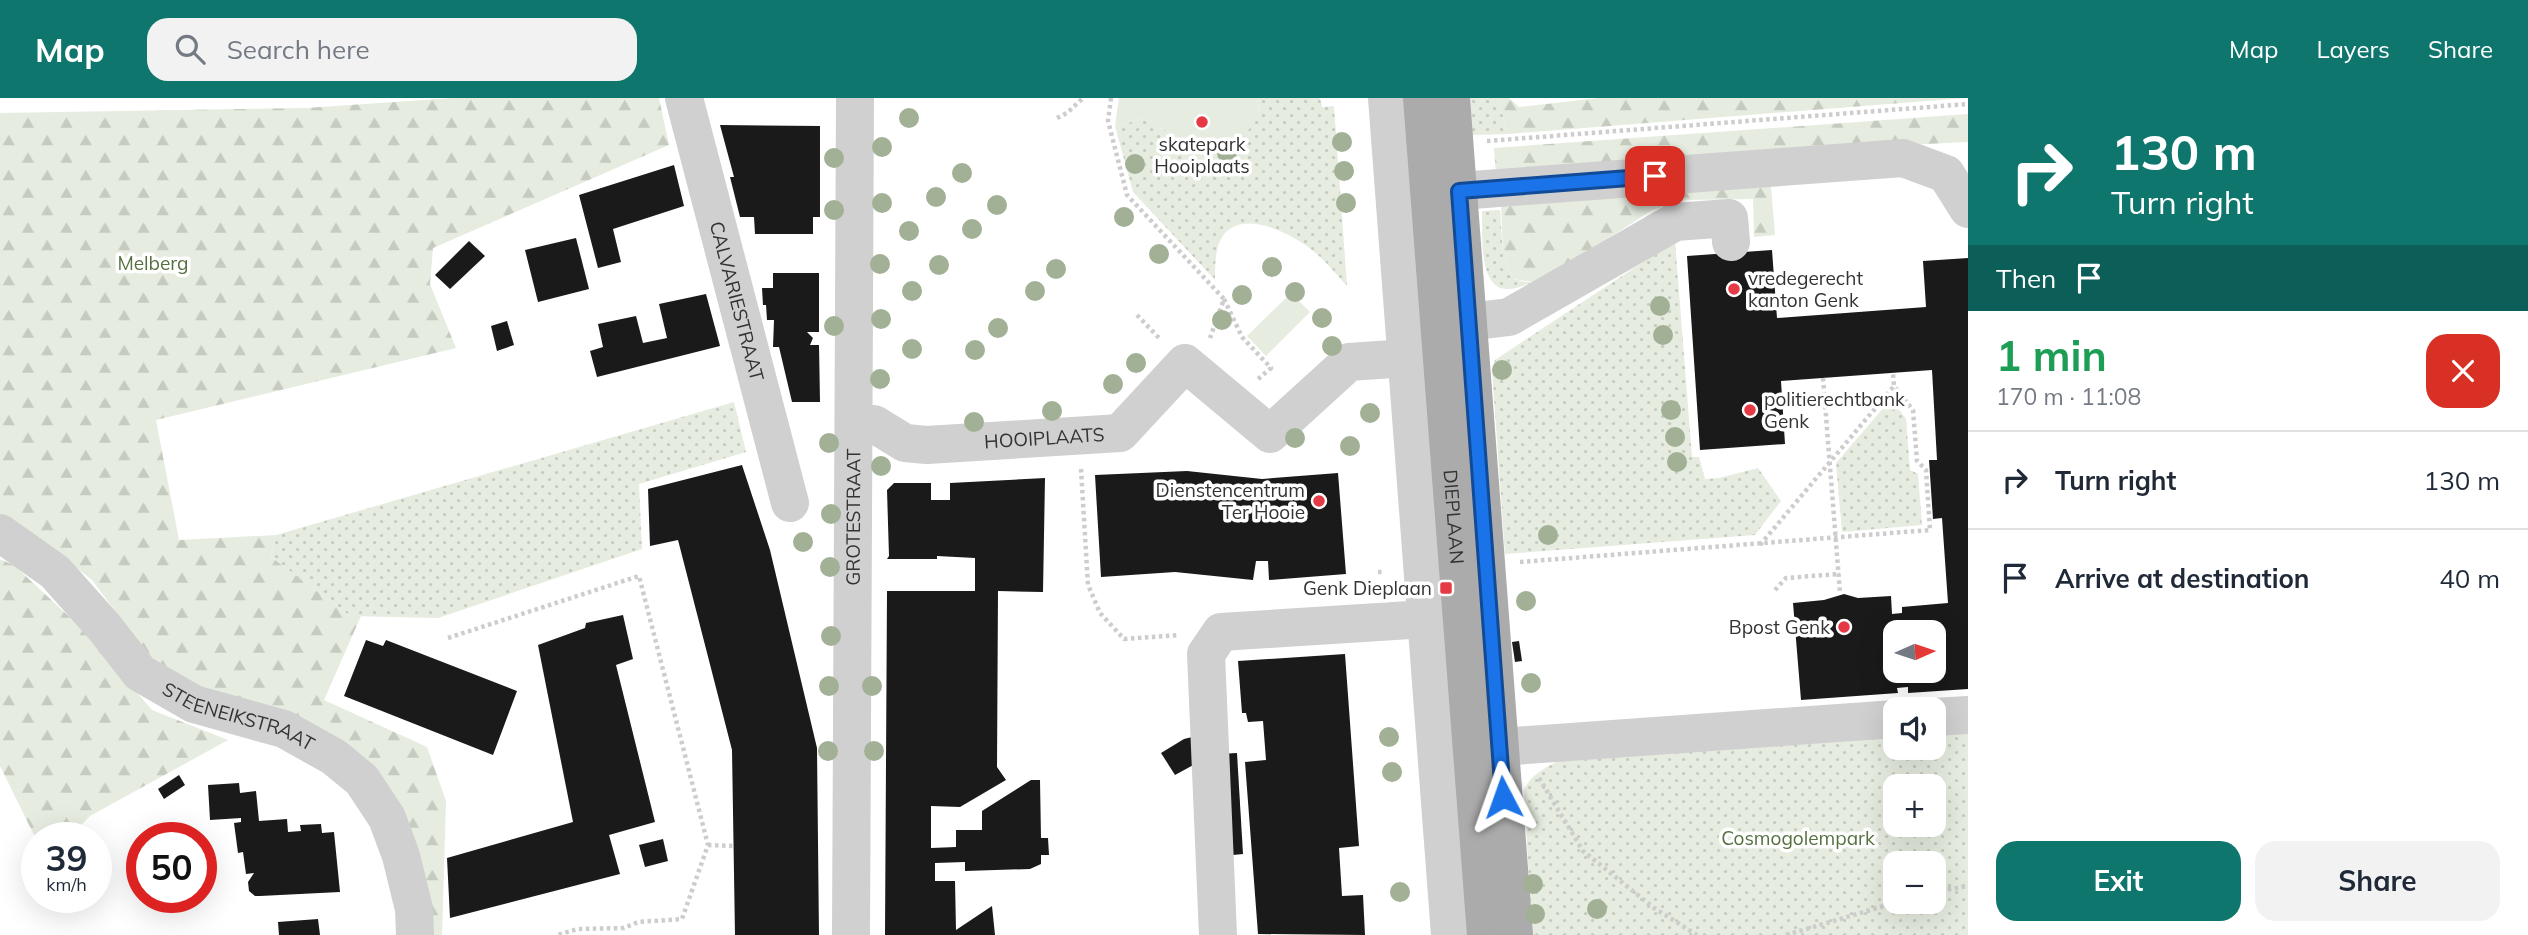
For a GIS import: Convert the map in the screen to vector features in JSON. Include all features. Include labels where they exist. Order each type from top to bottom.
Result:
[{"type":"main road","name":"DIEPLAAN","points":[[1422,98],[1486,935]]},
{"type":"main road","name":"DIEPLAAN","points":[[1451,98],[1514,935]]},
{"type":"street","name":"CALVARIESTRAAT","points":[[684,98],[790,503]]},
{"type":"street","name":"GROTESTRAAT","points":[[850,935],[855,98]]},
{"type":"street","points":[[1387,98],[1389,359],[1426,620],[1450,935]]},
{"type":"street","points":[[1459,191],[1903,158],[1946,174],[1968,209]]},
{"type":"street","points":[[1468,322],[1509,317],[1675,222],[1729,218],[1731,242]]},
{"type":"street","name":"HOOIPLAATS","points":[[854,424],[874,424],[905,443],[1120,433],[1185,363],[1270,434],[1349,362],[1389,359]]},
{"type":"street","name":"STEENEIKSTRAAT","points":[[0,533],[55,572],[140,673],[194,704],[284,729],[334,757],[362,779],[387,818],[401,856],[414,909],[415,935]]},
{"type":"street","points":[[1218,935],[1206,654],[1221,632],[1426,620]]},
{"type":"street","points":[[1946,716],[1968,715]]},
{"type":"street","points":[[1499,747],[1883,720]]},
{"type":"path","points":[[1057,118],[1067,113],[1083,98]]},
{"type":"path","points":[[1111,98],[1108,121],[1127,195],[1224,299],[1242,337],[1271,368],[1265,373]]},
{"type":"path","points":[[1482,141],[1968,104]]},
{"type":"path","points":[[1210,338],[1224,299]]},
{"type":"path","points":[[1137,315],[1164,343]]},
{"type":"path","points":[[1515,562],[1930,530],[1926,470],[1917,461],[1913,410],[1895,386],[1893,373]]},
{"type":"path","points":[[1823,378],[1840,593]]},
{"type":"path","points":[[1760,545],[1895,386]]},
{"type":"path","points":[[1081,474],[1088,585],[1100,613],[1124,639],[1221,632]]},
{"type":"path","points":[[1776,590],[1786,578],[1840,575]]},
{"type":"path","points":[[448,638],[639,576],[708,845],[682,919],[638,922],[624,928],[578,929],[557,935]]},
{"type":"path","points":[[1532,769],[1583,851],[1654,908],[1697,935]]},
{"type":"path","points":[[708,845],[734,846]]},
{"type":"path","points":[[1946,890],[1968,886]]},
{"type":"path","points":[[1786,935],[1883,907]]},
{"type":"green space","name":"Melberg","points":[[453,98],[659,98],[669,145],[433,248],[430,284],[456,348],[156,420],[179,540],[276,535],[271,557],[350,616],[361,616],[324,700],[427,747],[446,801],[442,935],[425,935],[399,809],[201,694],[153,662],[92,580],[20,524],[0,518],[0,113],[306,108]]},
{"type":"green space","name":"skatepark Hooiplaats","points":[[1119,98],[1258,98],[1259,116],[1238,144],[1205,150],[1143,119],[1115,126]]},
{"type":"green space","points":[[1258,98],[1320,98],[1322,107],[1334,106],[1347,286],[1303,243],[1278,230],[1251,224],[1228,230],[1220,241],[1216,255],[1215,280],[1133,192],[1115,126],[1143,119],[1205,150],[1259,116]]},
{"type":"green space","points":[[1470,98],[1498,98],[1508,134],[1472,135]]},
{"type":"green space","points":[[1498,98],[1509,98],[1519,107],[1599,98],[1965,98],[1508,134]]},
{"type":"green space","points":[[1968,114],[1968,142],[1817,149],[1496,175],[1494,148]]},
{"type":"green space","points":[[1770,175],[1775,235],[1754,237],[1753,199],[1685,200],[1652,210],[1540,283],[1513,279],[1503,255],[1501,202]]},
{"type":"green space","points":[[1500,210],[1503,255],[1513,279],[1531,283],[1512,289],[1499,287],[1491,281],[1484,259],[1482,211]]},
{"type":"green space","points":[[1675,241],[1692,457],[1699,457],[1705,479],[1758,468],[1781,501],[1755,535],[1505,554],[1492,369],[1495,360]]},
{"type":"green space","points":[[1291,293],[1310,312],[1266,356],[1247,336]]},
{"type":"green space","points":[[1891,399],[1906,419],[1910,470],[1918,474],[1922,525],[1842,532],[1836,463]]},
{"type":"green space","points":[[734,402],[746,452],[639,484],[642,549],[438,618],[350,616],[271,557],[276,535]]},
{"type":"green space","points":[[0,559],[15,566],[78,625],[152,710],[228,740],[90,816],[84,822],[28,822],[0,766]]},
{"type":"green space","name":"Cosmogolempark","points":[[1968,729],[1968,935],[1532,935],[1524,790],[1535,775],[1563,758],[1883,735],[1883,760],[1946,760],[1946,730]]},
{"type":"building","points":[[720,125],[820,126],[820,217],[813,217],[813,234],[755,234],[754,217],[740,217],[730,177],[734,177]]},
{"type":"building","points":[[674,165],[684,206],[613,229],[621,262],[598,268],[579,195]]},
{"type":"building","points":[[576,238],[589,289],[538,302],[525,250]]},
{"type":"building","points":[[469,241],[485,256],[450,289],[435,275]]},
{"type":"building","points":[[1772,250],[1777,318],[1926,307],[1923,261],[1968,258],[1968,689],[1908,693],[1908,687],[1897,688],[1898,693],[1801,700],[1793,603],[1824,600],[1844,594],[1858,598],[1891,596],[1892,614],[1902,613],[1902,607],[1948,603],[1942,518],[1933,519],[1929,460],[1937,460],[1932,370],[1781,381],[1785,444],[1700,450],[1687,256]]},
{"type":"building","points":[[773,273],[819,273],[819,332],[807,332],[813,338],[810,345],[819,345],[820,402],[792,402],[779,347],[773,347],[774,320],[767,320],[766,305],[763,305],[762,288],[773,288]]},
{"type":"building","points":[[706,294],[720,346],[597,377],[590,351],[603,347],[598,324],[636,316],[643,343],[667,338],[659,304]]},
{"type":"building","points":[[507,321],[514,345],[497,351],[491,326]]},
{"type":"building","points":[[742,465],[770,550],[817,748],[819,935],[735,935],[732,750],[678,540],[650,546],[648,489]]},
{"type":"building","points":[[1187,471],[1262,479],[1338,473],[1346,574],[1269,580],[1268,561],[1256,561],[1253,580],[1175,572],[1101,577],[1095,475]]},
{"type":"building","points":[[1045,478],[1043,592],[998,591],[997,767],[1006,780],[960,807],[931,806],[931,848],[956,847],[956,830],[982,830],[982,811],[1031,780],[1040,780],[1041,838],[1048,838],[1049,855],[1041,855],[1041,864],[1030,869],[965,871],[965,862],[935,863],[935,881],[955,881],[956,930],[992,906],[995,935],[885,935],[887,591],[975,591],[975,558],[937,556],[937,559],[887,559],[887,490],[894,483],[931,483],[931,500],[950,500],[950,483]]},
{"type":"building","points":[[623,615],[633,659],[616,665],[655,822],[609,835],[620,874],[450,918],[447,858],[573,822],[538,645],[585,628],[586,623]]},
{"type":"building","points":[[366,640],[383,646],[386,640],[517,691],[493,755],[344,696]]},
{"type":"building","points":[[1519,641],[1522,661],[1515,662],[1512,642]]},
{"type":"building","points":[[1345,654],[1359,846],[1339,848],[1342,896],[1363,895],[1365,935],[1258,934],[1245,762],[1266,760],[1263,721],[1248,722],[1246,713],[1242,713],[1238,661]]},
{"type":"building","points":[[1196,736],[1197,763],[1175,775],[1161,753],[1184,739]]},
{"type":"building","points":[[1237,753],[1243,854],[1223,856],[1220,754]]},
{"type":"building","points":[[179,775],[185,785],[164,799],[158,789]]},
{"type":"building","points":[[239,783],[240,793],[256,791],[259,821],[287,819],[288,832],[301,831],[300,825],[321,824],[322,833],[334,832],[340,892],[255,896],[249,891],[248,882],[254,873],[246,874],[243,852],[238,853],[234,823],[241,822],[241,818],[210,820],[208,785]]},
{"type":"building","points":[[663,839],[668,861],[645,867],[639,845]]},
{"type":"building","points":[[318,919],[320,935],[279,935],[278,922]]},
{"type":"place","name":"skatepark Hooiplaats","points":[[1202,122]]},
{"type":"place","name":"vredegerecht kanton Genk","points":[[1734,289]]},
{"type":"place","name":"politierechtbank Genk","points":[[1750,410]]},
{"type":"place","name":"Dienstencentrum Ter Hooie","points":[[1319,501]]},
{"type":"place","name":"Genk Dieplaan","points":[[1446,588]]},
{"type":"place","name":"Bpost Genk","points":[[1844,627]]},
{"type":"route","points":[[1503,797],[1459,191],[1655,176]]}]
